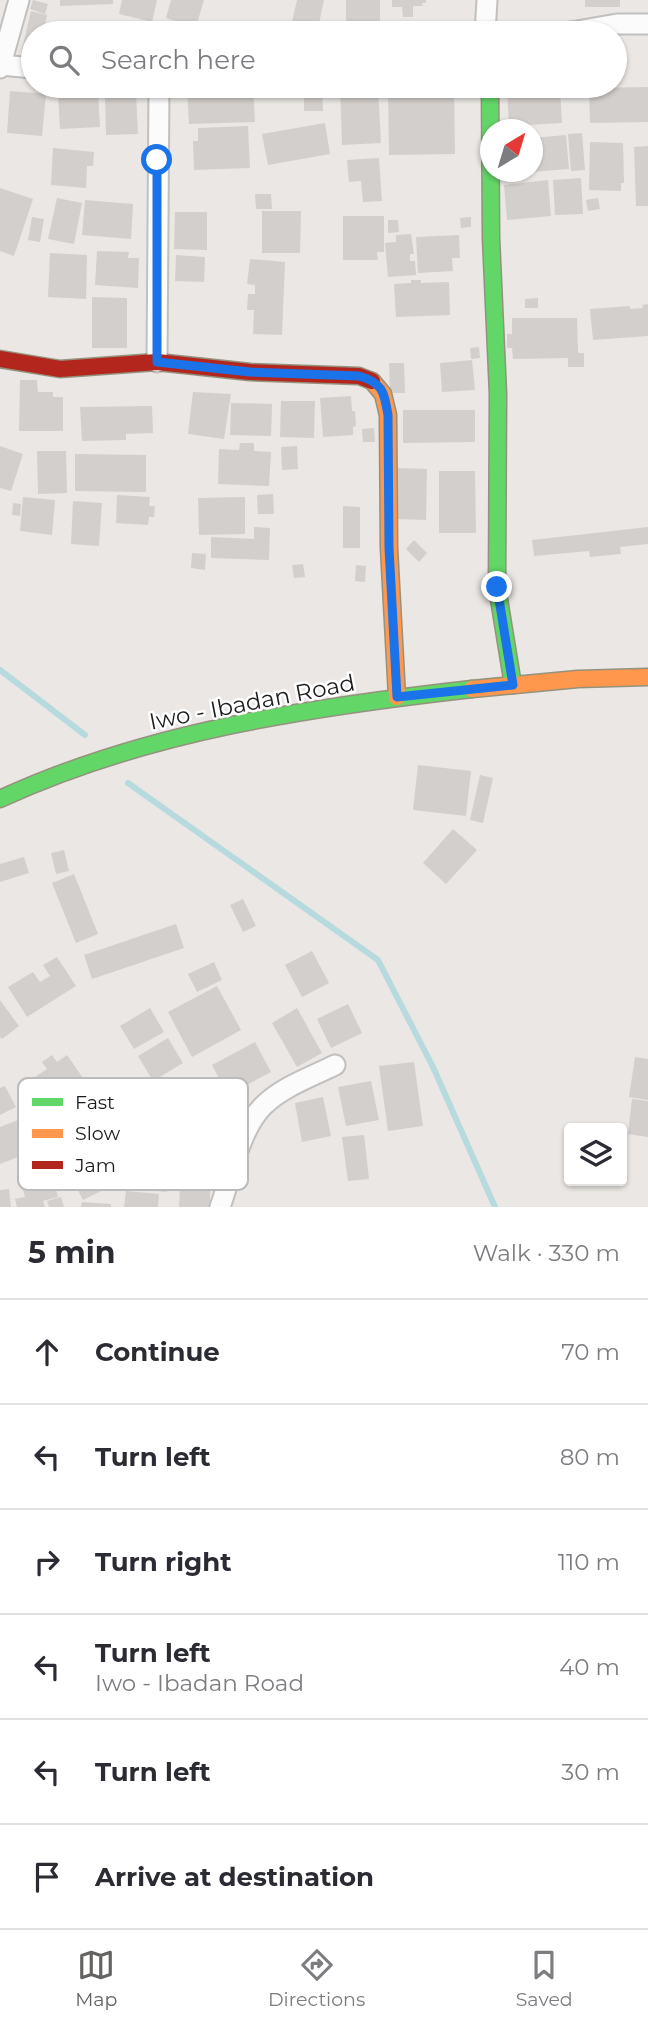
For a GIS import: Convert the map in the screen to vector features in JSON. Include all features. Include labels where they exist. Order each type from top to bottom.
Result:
[{"type":"street","points":[[486,21],[487,0]]},
{"type":"street","points":[[16,1],[1,66],[21,67]]},
{"type":"street","points":[[627,24],[648,24]]},
{"type":"street","points":[[157,362],[159,98]]},
{"type":"street","points":[[490,98],[491,237],[498,394],[497,587],[513,685]]},
{"type":"street","points":[[0,359],[60,369],[157,362],[250,372],[359,376],[374,381],[384,393],[388,415],[389,548],[397,697]]},
{"type":"street","name":"Iwo - Ibadan Road","points":[[0,799],[36,781],[130,750],[235,726],[397,697],[563,680],[648,677]]},
{"type":"street","points":[[248,1130],[262,1106],[288,1088],[335,1065]]},
{"type":"street","points":[[220,1207],[226,1190]]},
{"type":"building","points":[[33,0],[48,4],[45,14],[30,9]]},
{"type":"building","points":[[60,0],[113,0],[113,4],[60,6]]},
{"type":"building","points":[[122,0],[157,0],[152,21],[119,14]]},
{"type":"building","points":[[171,0],[204,0],[198,21],[166,18]]},
{"type":"building","points":[[297,0],[324,0],[320,21],[292,21]]},
{"type":"building","points":[[346,0],[380,0],[380,21],[346,21]]},
{"type":"building","points":[[392,0],[426,0],[426,3],[422,3],[423,6],[413,6],[413,17],[403,17],[402,7],[392,7]]},
{"type":"building","points":[[585,0],[620,0],[620,7],[585,7]]},
{"type":"building","points":[[31,11],[47,15],[46,21],[29,21]]},
{"type":"building","points":[[627,87],[648,87],[648,122],[590,123],[589,98],[627,98]]},
{"type":"building","points":[[10,91],[21,92],[21,98],[46,98],[42,136],[7,133]]},
{"type":"building","points":[[58,98],[98,98],[100,127],[60,129]]},
{"type":"building","points":[[105,98],[136,98],[138,134],[106,135]]},
{"type":"building","points":[[188,98],[254,98],[255,122],[189,124]]},
{"type":"building","points":[[304,98],[322,98],[323,111],[304,111]]},
{"type":"building","points":[[340,98],[379,98],[381,143],[342,145]]},
{"type":"building","points":[[388,98],[454,98],[455,154],[389,155]]},
{"type":"building","points":[[508,98],[561,98],[562,123],[543,124],[543,119],[509,119]]},
{"type":"building","points":[[325,123],[330,154],[268,165],[262,134]]},
{"type":"building","points":[[248,126],[250,168],[194,170],[193,141],[198,141],[198,128]]},
{"type":"building","points":[[582,133],[585,170],[571,171],[568,134]]},
{"type":"building","points":[[566,135],[569,169],[543,171],[543,137]]},
{"type":"building","points":[[590,142],[623,143],[624,183],[621,183],[621,191],[589,190]]},
{"type":"building","points":[[648,146],[648,206],[636,206],[634,147]]},
{"type":"building","points":[[53,148],[94,152],[93,166],[87,166],[86,188],[51,185]]},
{"type":"building","points":[[379,158],[382,201],[363,202],[361,181],[349,182],[347,160]]},
{"type":"building","points":[[581,178],[583,214],[555,215],[553,180]]},
{"type":"building","points":[[548,180],[551,216],[507,220],[504,185]]},
{"type":"building","points":[[0,188],[33,199],[14,256],[0,251]]},
{"type":"building","points":[[255,194],[271,194],[272,209],[256,209]]},
{"type":"building","points":[[57,198],[82,203],[74,244],[48,239]]},
{"type":"building","points":[[598,198],[600,209],[588,211],[586,200]]},
{"type":"building","points":[[85,200],[133,204],[131,239],[82,235]]},
{"type":"building","points":[[262,211],[301,211],[300,253],[262,253]]},
{"type":"building","points":[[175,212],[207,212],[207,250],[174,249]]},
{"type":"building","points":[[343,216],[384,216],[384,252],[377,252],[378,260],[343,260]]},
{"type":"building","points":[[32,217],[44,219],[40,242],[28,240]]},
{"type":"building","points":[[471,217],[471,227],[461,228],[460,218]]},
{"type":"building","points":[[388,220],[398,220],[399,232],[388,233]]},
{"type":"building","points":[[411,234],[414,254],[410,254],[410,261],[415,261],[416,275],[388,277],[385,243],[396,242],[396,235]]},
{"type":"building","points":[[459,235],[460,258],[452,258],[453,271],[418,273],[416,237]]},
{"type":"building","points":[[97,251],[129,252],[128,258],[139,258],[138,288],[95,285]]},
{"type":"building","points":[[50,253],[87,255],[86,299],[48,297]]},
{"type":"building","points":[[176,255],[205,257],[204,282],[175,281]]},
{"type":"building","points":[[250,259],[285,262],[282,335],[253,334],[254,310],[247,310],[248,294],[255,294],[255,285],[247,284]]},
{"type":"building","points":[[411,280],[421,280],[421,283],[449,282],[450,315],[396,317],[394,284],[411,283]]},
{"type":"building","points":[[92,297],[127,298],[127,348],[92,348]]},
{"type":"building","points":[[538,298],[538,308],[525,308],[525,299]]},
{"type":"building","points":[[648,304],[648,336],[593,340],[590,309],[630,306],[630,309],[643,308],[642,305]]},
{"type":"building","points":[[512,318],[577,318],[578,353],[584,353],[584,367],[568,367],[568,358],[513,359],[512,348],[507,348],[507,334],[512,334]]},
{"type":"building","points":[[479,347],[480,358],[471,359],[470,348]]},
{"type":"building","points":[[472,360],[475,390],[442,392],[440,363]]},
{"type":"building","points":[[389,363],[404,363],[405,393],[390,393]]},
{"type":"building","points":[[20,380],[37,380],[38,392],[53,392],[53,397],[63,397],[63,431],[19,431]]},
{"type":"building","points":[[193,392],[231,394],[224,439],[188,434]]},
{"type":"building","points":[[351,396],[356,426],[353,427],[353,435],[323,437],[320,398]]},
{"type":"building","points":[[281,401],[315,401],[314,438],[280,437]]},
{"type":"building","points":[[231,403],[272,404],[271,436],[230,435]]},
{"type":"building","points":[[152,406],[153,433],[126,434],[126,440],[82,441],[80,407]]},
{"type":"building","points":[[403,410],[475,410],[475,442],[403,443]]},
{"type":"building","points":[[374,428],[375,442],[363,442],[362,429]]},
{"type":"building","points":[[240,443],[254,443],[254,451],[271,452],[269,486],[218,484],[219,449],[239,450]]},
{"type":"building","points":[[0,446],[23,454],[11,491],[0,488]]},
{"type":"building","points":[[297,446],[298,469],[282,470],[281,447]]},
{"type":"building","points":[[37,451],[66,451],[67,493],[38,494]]},
{"type":"building","points":[[75,454],[146,455],[146,492],[75,491]]},
{"type":"building","points":[[397,468],[427,469],[426,520],[396,519]]},
{"type":"building","points":[[439,471],[475,471],[476,533],[439,533]]},
{"type":"building","points":[[273,494],[274,514],[258,514],[257,495]]},
{"type":"building","points":[[117,495],[150,497],[149,506],[155,506],[154,517],[149,517],[148,525],[116,523]]},
{"type":"building","points":[[23,497],[55,500],[52,535],[20,531]]},
{"type":"building","points":[[245,497],[245,534],[199,535],[198,498]]},
{"type":"building","points":[[73,501],[102,503],[99,546],[71,544]]},
{"type":"building","points":[[13,503],[21,504],[20,516],[12,515]]},
{"type":"building","points":[[343,506],[360,507],[360,548],[343,548]]},
{"type":"building","points":[[254,527],[270,528],[269,560],[211,558],[211,537],[254,539]]},
{"type":"building","points":[[648,527],[648,544],[620,547],[621,554],[590,557],[589,551],[534,556],[532,540]]},
{"type":"building","points":[[414,540],[427,553],[419,562],[406,549]]},
{"type":"building","points":[[192,553],[206,554],[205,570],[191,568]]},
{"type":"building","points":[[303,564],[305,577],[294,578],[292,565]]},
{"type":"building","points":[[356,565],[366,566],[365,582],[355,581]]},
{"type":"building","points":[[418,765],[471,771],[466,816],[413,810]]},
{"type":"building","points":[[480,775],[493,778],[483,823],[470,820]]},
{"type":"building","points":[[453,829],[477,850],[446,884],[423,863]]},
{"type":"building","points":[[64,850],[69,871],[56,874],[51,853]]},
{"type":"building","points":[[24,857],[29,873],[0,882],[0,864]]},
{"type":"building","points":[[74,874],[98,934],[76,943],[52,883]]},
{"type":"building","points":[[243,899],[256,926],[243,932],[230,905]]},
{"type":"building","points":[[176,924],[184,948],[92,979],[84,955]]},
{"type":"building","points":[[312,951],[329,983],[302,997],[285,965]]},
{"type":"building","points":[[57,957],[76,986],[27,1017],[8,987],[33,972],[40,982],[50,976],[43,965]]},
{"type":"building","points":[[214,962],[222,980],[197,992],[188,974]]},
{"type":"building","points":[[217,986],[241,1030],[192,1057],[168,1012]]},
{"type":"building","points":[[0,1000],[19,1026],[2,1039],[0,1037]]},
{"type":"building","points":[[348,1004],[362,1033],[331,1048],[317,1019]]},
{"type":"building","points":[[150,1008],[164,1032],[134,1049],[120,1026]]},
{"type":"building","points":[[297,1008],[322,1053],[297,1067],[272,1023]]},
{"type":"building","points":[[168,1038],[183,1063],[158,1078],[151,1078],[138,1056]]},
{"type":"building","points":[[255,1042],[271,1072],[248,1084],[248,1078],[219,1078],[212,1065]]},
{"type":"building","points":[[52,1055],[57,1062],[67,1055],[83,1078],[36,1078],[47,1069],[42,1062]]},
{"type":"building","points":[[635,1057],[648,1059],[648,1100],[629,1097]]},
{"type":"building","points":[[414,1062],[423,1126],[388,1131],[379,1066]]},
{"type":"building","points":[[371,1081],[379,1120],[346,1126],[338,1087]]},
{"type":"building","points":[[5,1086],[16,1107],[0,1115],[0,1088]]},
{"type":"building","points":[[323,1097],[331,1136],[302,1142],[295,1103]]},
{"type":"building","points":[[632,1099],[648,1101],[648,1137],[628,1134]]},
{"type":"building","points":[[18,1120],[18,1157],[0,1164],[0,1127]]},
{"type":"building","points":[[364,1135],[369,1179],[348,1181],[342,1137]]},
{"type":"building","points":[[9,1189],[11,1207],[0,1207],[0,1190]]},
{"type":"building","points":[[23,1190],[56,1190],[58,1197],[43,1201],[45,1207],[17,1207],[15,1199],[25,1197]]},
{"type":"building","points":[[78,1190],[103,1190],[83,1200]]},
{"type":"building","points":[[180,1190],[210,1190],[210,1207],[179,1207]]},
{"type":"building","points":[[126,1191],[159,1194],[158,1207],[124,1207]]},
{"type":"building","points":[[61,1197],[64,1207],[49,1207],[47,1201]]},
{"type":"building","points":[[82,1202],[111,1204],[111,1207],[81,1207]]},
{"type":"waterway","points":[[0,670],[85,735]]},
{"type":"waterway","points":[[128,783],[378,960],[433,1067],[495,1207]]},
{"type":"traffic: fast","points":[[490,98],[491,238],[498,394],[497,587],[513,685]]},
{"type":"traffic: fast","points":[[0,799],[56,775],[113,756],[231,725],[351,704],[472,689]]},
{"type":"traffic: slow","points":[[372,381],[383,394],[388,415],[389,548],[397,697]]},
{"type":"traffic: slow","points":[[472,689],[578,679],[648,677]]},
{"type":"traffic: jam","points":[[0,359],[60,369],[157,362],[250,372],[359,376],[372,381]]},
{"type":"route","points":[[157,160],[157,362],[250,372],[359,376],[374,381],[384,393],[388,415],[389,548],[397,697],[513,685],[497,587]]}]
